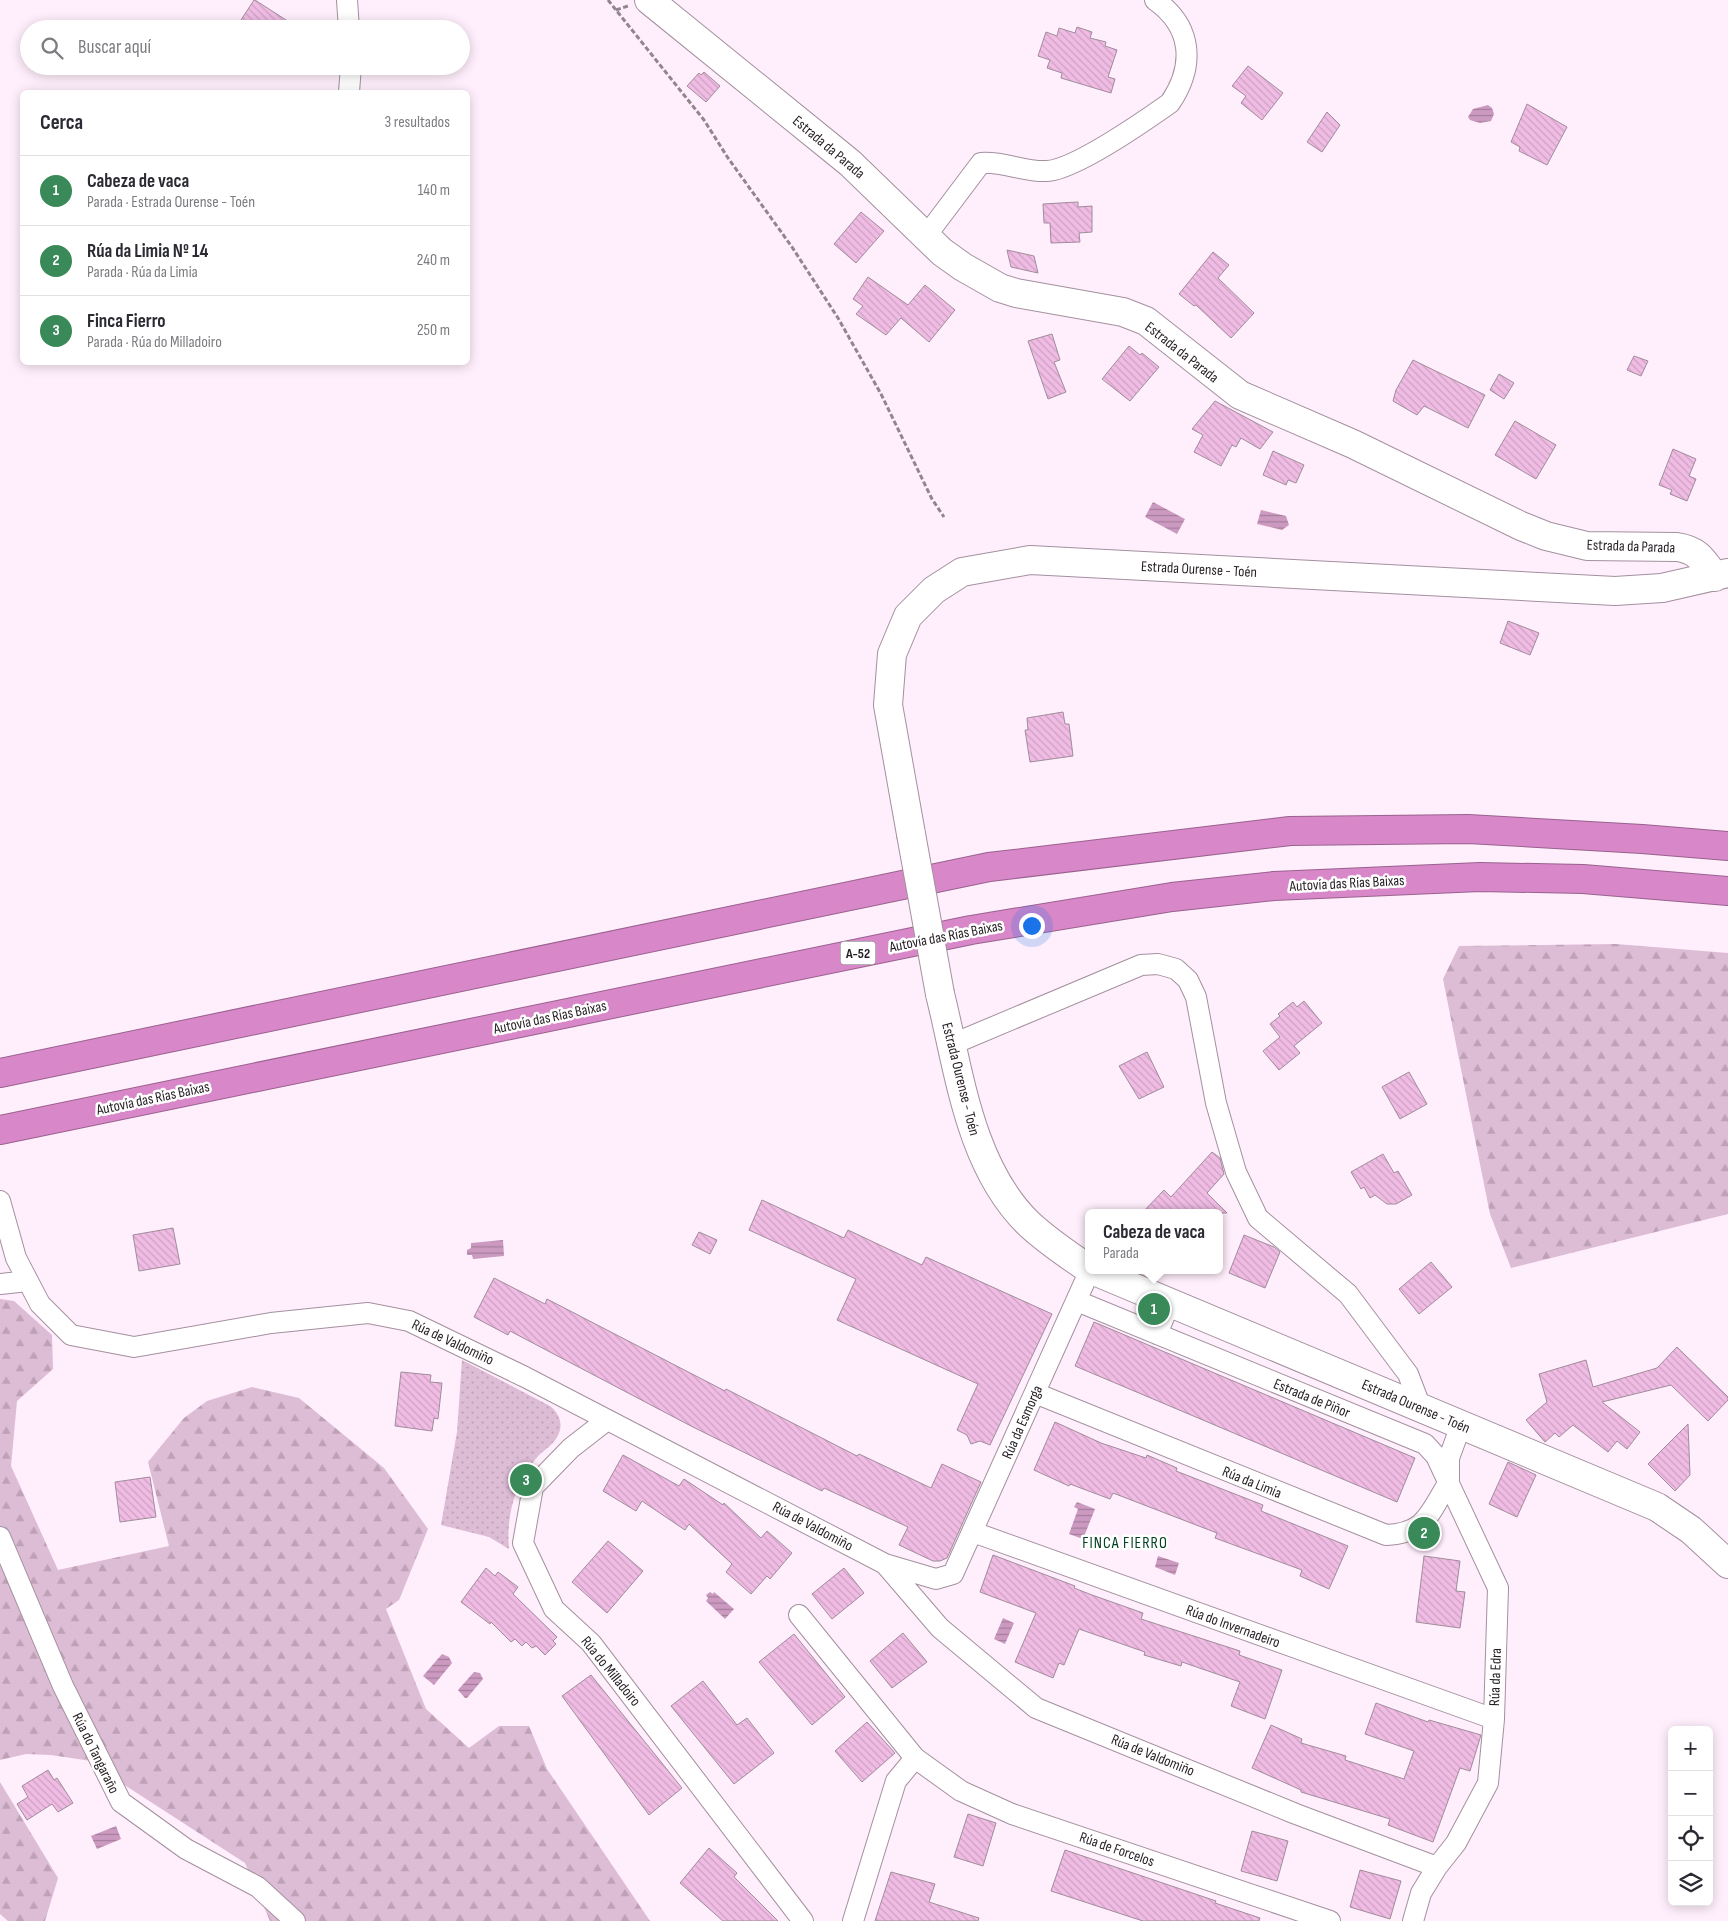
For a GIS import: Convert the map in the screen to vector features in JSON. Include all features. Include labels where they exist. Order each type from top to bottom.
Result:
[{"type":"highway","points":[[0,1073],[989,867],[1290,831],[1468,829],[1642,838],[1728,846]]},
{"type":"highway","name":"Autovía das Rías Baixas","points":[[0,1130],[971,930],[1172,897],[1274,886],[1480,877],[1583,879],[1728,890]]},
{"type":"street","points":[[347,0],[348,20]]},
{"type":"street","name":"Estrada da Parada","points":[[649,0],[850,163],[942,252],[1000,288],[1045,299],[1115,310],[1146,321],[1240,395],[1353,444],[1521,526],[1546,536],[1587,546],[1677,547],[1691,549],[1721,575]]},
{"type":"street","points":[[926,236],[981,163],[992,162],[1035,171],[1062,169],[1170,103],[1180,88],[1186,68],[1187,49],[1179,25],[1171,14],[1155,0]]},
{"type":"street","points":[[349,90],[350,75]]},
{"type":"street","name":"Estrada Ourense - Toén","points":[[1085,1266],[1028,1222],[998,1184],[975,1137],[940,994],[888,705],[892,654],[908,616],[934,590],[962,572],[1030,560],[1615,591],[1662,588],[1721,575]]},
{"type":"street","points":[[952,1044],[1141,965],[1158,964],[1176,969],[1188,980],[1196,997],[1216,1103],[1236,1172],[1258,1218],[1348,1294],[1408,1374],[1421,1408]]},
{"type":"street","name":"Rúa de Valdomiño","points":[[0,1201],[16,1258],[40,1304],[71,1335],[134,1347],[271,1323],[368,1313],[409,1321],[607,1420],[885,1564],[936,1579],[953,1574]]},
{"type":"street","name":"Rúa da Esmorga","points":[[953,1574],[1088,1274]]},
{"type":"street","name":"Estrada Ourense - Toén","points":[[1100,1274],[1657,1507],[1691,1530],[1728,1564]]},
{"type":"street","points":[[0,1284],[28,1281]]},
{"type":"street","name":"Estrada de Piñor","points":[[1076,1301],[1426,1444],[1436,1456],[1449,1482]]},
{"type":"street","points":[[1157,1334],[1170,1303]]},
{"type":"street","name":"Rúa da Limia","points":[[1035,1393],[1386,1535],[1404,1534],[1421,1526],[1449,1482]]},
{"type":"street","name":"Rúa do Milladoiro","points":[[607,1420],[571,1448],[533,1487],[523,1543],[554,1609],[591,1643],[803,1921]]},
{"type":"street","name":"Rúa da Edra","points":[[1412,1921],[1421,1893],[1437,1867],[1456,1843],[1488,1783],[1494,1719],[1498,1588],[1449,1482],[1449,1458],[1461,1425]]},
{"type":"street","name":"Rúa do Invernadeiro","points":[[972,1532],[1494,1719]]},
{"type":"street","name":"Rúa do Tangaraño","points":[[0,1537],[63,1686],[120,1802],[186,1849],[258,1887],[295,1921]]},
{"type":"street","name":"Rúa de Valdomiño","points":[[885,1564],[940,1628],[1036,1708],[1296,1814],[1437,1867]]},
{"type":"street","name":"Rúa de Forcelos","points":[[799,1615],[915,1758],[961,1791],[1012,1814],[1330,1921]]},
{"type":"street","points":[[853,1921],[896,1781],[915,1758]]},
{"type":"path","points":[[608,0],[704,120],[808,271],[838,318],[881,394],[932,499],[944,517]]},
{"type":"green space","points":[[1616,944],[1728,953],[1728,1214],[1511,1268],[1490,1214],[1443,979],[1459,946]]},
{"type":"green space","points":[[0,1299],[14,1301],[52,1335],[53,1369],[17,1401],[11,1466],[58,1570],[169,1546],[148,1462],[184,1418],[207,1401],[252,1387],[299,1398],[384,1468],[428,1529],[399,1600],[386,1609],[426,1709],[469,1748],[499,1726],[529,1726],[547,1769],[650,1921],[270,1921],[245,1863],[123,1784],[91,1761],[51,1755],[26,1754],[0,1760]]},
{"type":"green space","points":[[462,1360],[550,1406],[560,1420],[559,1433],[555,1440],[530,1466],[518,1488],[509,1524],[509,1549],[489,1537],[441,1525],[457,1432]]},
{"type":"green space","points":[[0,1782],[58,1878],[45,1921],[8,1921],[0,1914]]},
{"type":"shaded area","points":[[1488,105],[1492,108],[1494,114],[1491,121],[1480,123],[1470,120],[1468,117],[1473,109]]},
{"type":"shaded area","points":[[1153,502],[1185,519],[1177,534],[1145,517]]},
{"type":"shaded area","points":[[1261,510],[1286,516],[1289,525],[1282,530],[1257,524]]},
{"type":"shaded area","points":[[503,1240],[504,1256],[473,1259],[472,1255],[467,1255],[467,1250],[471,1248],[471,1243]]},
{"type":"shaded area","points":[[1077,1502],[1095,1509],[1083,1539],[1069,1534],[1078,1509],[1074,1507]]},
{"type":"shaded area","points":[[1158,1556],[1179,1563],[1175,1575],[1155,1567]]},
{"type":"shaded area","points":[[710,1592],[713,1594],[714,1592],[734,1609],[725,1619],[706,1601],[708,1598],[706,1595]]},
{"type":"shaded area","points":[[1003,1618],[1014,1623],[1005,1644],[994,1639]]},
{"type":"shaded area","points":[[442,1654],[449,1657],[452,1663],[434,1685],[423,1676]]},
{"type":"shaded area","points":[[474,1672],[480,1673],[483,1679],[465,1698],[458,1690]]},
{"type":"shaded area","points":[[116,1826],[121,1839],[97,1849],[91,1836]]},
{"type":"building","points":[[255,0],[286,20],[241,20]]},
{"type":"building","points":[[1077,27],[1092,32],[1090,38],[1106,42],[1105,46],[1117,50],[1108,77],[1115,79],[1111,93],[1061,78],[1062,73],[1047,68],[1050,60],[1038,56],[1046,32],[1057,36],[1059,28],[1075,33]]},
{"type":"building","points":[[1248,66],[1283,93],[1262,120],[1241,103],[1246,96],[1232,86]]},
{"type":"building","points":[[704,72],[720,86],[706,102],[687,86],[699,73],[701,75]]},
{"type":"building","points":[[1527,104],[1567,127],[1547,165],[1519,151],[1520,147],[1511,142]]},
{"type":"building","points":[[1327,112],[1340,125],[1322,152],[1307,142]]},
{"type":"building","points":[[1078,202],[1078,207],[1092,206],[1092,232],[1079,233],[1080,242],[1051,243],[1050,223],[1044,223],[1043,204]]},
{"type":"building","points":[[861,212],[884,231],[856,263],[834,244]]},
{"type":"building","points":[[1007,250],[1034,256],[1038,273],[1011,267]]},
{"type":"building","points":[[1213,252],[1229,265],[1218,278],[1254,313],[1231,338],[1196,305],[1194,306],[1179,294]]},
{"type":"building","points":[[868,277],[908,305],[925,285],[955,310],[929,342],[901,318],[886,335],[856,314],[863,306],[853,299]]},
{"type":"building","points":[[1052,334],[1060,360],[1054,362],[1066,392],[1048,399],[1028,341]]},
{"type":"building","points":[[1129,346],[1140,355],[1142,353],[1159,367],[1130,401],[1102,379]]},
{"type":"building","points":[[1634,356],[1648,361],[1641,376],[1627,370]]},
{"type":"building","points":[[1413,360],[1485,395],[1468,428],[1424,406],[1417,415],[1393,401],[1396,390]]},
{"type":"building","points":[[1499,374],[1514,383],[1504,399],[1490,390]]},
{"type":"building","points":[[1215,401],[1273,432],[1260,449],[1241,438],[1236,447],[1232,445],[1221,466],[1194,452],[1203,435],[1192,429]]},
{"type":"building","points":[[1515,421],[1556,445],[1536,479],[1495,455]]},
{"type":"building","points":[[1673,449],[1696,459],[1689,476],[1696,479],[1687,501],[1670,494],[1672,490],[1659,485]]},
{"type":"building","points":[[1273,451],[1304,465],[1296,483],[1288,480],[1286,485],[1263,475]]},
{"type":"building","points":[[1508,621],[1539,633],[1530,655],[1500,643]]},
{"type":"building","points":[[1063,712],[1065,724],[1069,724],[1073,756],[1030,762],[1025,730],[1028,730],[1027,718]]},
{"type":"building","points":[[1304,1001],[1322,1023],[1294,1046],[1300,1053],[1279,1070],[1263,1051],[1280,1037],[1270,1024],[1280,1016],[1278,1014],[1293,1002],[1297,1007]]},
{"type":"building","points":[[1147,1052],[1164,1087],[1139,1099],[1119,1066]]},
{"type":"building","points":[[1409,1072],[1427,1104],[1400,1119],[1382,1087]]},
{"type":"building","points":[[1212,1152],[1220,1158],[1224,1174],[1207,1193],[1223,1209],[1146,1209],[1164,1190],[1171,1197]]},
{"type":"building","points":[[1383,1154],[1394,1173],[1398,1171],[1412,1195],[1396,1204],[1387,1204],[1375,1195],[1370,1198],[1364,1187],[1361,1189],[1351,1172]]},
{"type":"building","points":[[762,1200],[844,1238],[848,1230],[922,1265],[926,1257],[1052,1314],[990,1445],[980,1441],[971,1444],[967,1435],[957,1430],[978,1384],[837,1320],[856,1279],[749,1230]]},
{"type":"building","points":[[173,1228],[180,1264],[139,1271],[133,1235]]},
{"type":"building","points":[[699,1232],[717,1240],[710,1254],[692,1245]]},
{"type":"building","points":[[1244,1235],[1274,1247],[1280,1252],[1265,1288],[1229,1273]]},
{"type":"building","points":[[1431,1262],[1452,1287],[1419,1314],[1399,1289]]},
{"type":"building","points":[[494,1278],[545,1304],[547,1299],[725,1391],[726,1389],[857,1456],[859,1454],[931,1488],[942,1464],[981,1482],[947,1558],[933,1561],[899,1545],[908,1527],[824,1488],[822,1491],[691,1426],[510,1331],[508,1335],[474,1317]]},
{"type":"building","points":[[1094,1322],[1415,1458],[1397,1502],[1075,1366]]},
{"type":"building","points":[[1677,1347],[1728,1397],[1728,1400],[1708,1421],[1671,1385],[1602,1402],[1640,1432],[1627,1449],[1617,1441],[1608,1452],[1573,1425],[1559,1437],[1555,1433],[1545,1442],[1526,1420],[1547,1402],[1539,1374],[1586,1360],[1593,1387],[1657,1368]]},
{"type":"building","points":[[401,1372],[431,1375],[430,1382],[442,1383],[438,1419],[434,1418],[432,1431],[395,1426]]},
{"type":"building","points":[[1055,1422],[1101,1443],[1146,1458],[1147,1455],[1177,1468],[1176,1471],[1263,1505],[1261,1511],[1348,1546],[1329,1589],[1300,1576],[1302,1570],[1215,1538],[1217,1533],[1113,1493],[1110,1499],[1070,1484],[1069,1486],[1034,1470]]},
{"type":"building","points":[[1688,1424],[1690,1475],[1675,1491],[1648,1464]]},
{"type":"building","points":[[623,1455],[679,1486],[684,1479],[723,1505],[724,1503],[761,1538],[767,1531],[792,1553],[770,1579],[767,1576],[751,1594],[726,1572],[732,1564],[689,1524],[685,1530],[642,1501],[636,1511],[603,1491]]},
{"type":"building","points":[[1508,1462],[1536,1475],[1517,1517],[1489,1504]]},
{"type":"building","points":[[150,1477],[156,1517],[120,1522],[115,1482]]},
{"type":"building","points":[[608,1541],[643,1571],[607,1613],[572,1582]]},
{"type":"building","points":[[993,1555],[1075,1586],[1074,1588],[1092,1595],[1143,1613],[1141,1619],[1240,1651],[1239,1655],[1282,1670],[1265,1719],[1231,1706],[1240,1682],[1182,1662],[1181,1666],[1144,1655],[1145,1652],[1079,1629],[1064,1665],[1059,1663],[1053,1678],[1015,1662],[1036,1613],[980,1592]]},
{"type":"building","points":[[1424,1556],[1460,1561],[1456,1591],[1465,1592],[1460,1628],[1416,1622]]},
{"type":"building","points":[[486,1568],[495,1576],[498,1572],[518,1587],[513,1594],[557,1637],[553,1641],[556,1644],[545,1655],[536,1646],[532,1648],[526,1642],[522,1646],[515,1639],[511,1642],[491,1622],[490,1624],[461,1602]]},
{"type":"building","points":[[844,1568],[864,1593],[832,1619],[812,1594]]},
{"type":"building","points":[[903,1633],[927,1662],[892,1688],[870,1661]]},
{"type":"building","points":[[794,1634],[845,1697],[812,1725],[759,1662]]},
{"type":"building","points":[[591,1675],[682,1788],[649,1815],[562,1696]]},
{"type":"building","points":[[703,1681],[737,1725],[747,1718],[774,1753],[734,1784],[671,1706]]},
{"type":"building","points":[[1376,1703],[1428,1722],[1429,1720],[1481,1735],[1470,1771],[1460,1768],[1433,1842],[1388,1825],[1390,1819],[1301,1792],[1301,1790],[1252,1768],[1271,1725],[1302,1739],[1301,1743],[1346,1756],[1345,1760],[1404,1779],[1414,1751],[1365,1734]]},
{"type":"building","points":[[867,1722],[895,1753],[862,1782],[835,1751]]},
{"type":"building","points":[[48,1770],[54,1780],[57,1778],[73,1803],[58,1812],[52,1804],[27,1820],[17,1804],[28,1797],[22,1786]]},
{"type":"building","points":[[968,1814],[996,1823],[983,1866],[954,1857]]},
{"type":"building","points":[[1252,1831],[1288,1841],[1277,1881],[1241,1871]]},
{"type":"building","points":[[709,1848],[737,1873],[734,1877],[778,1921],[723,1921],[680,1883]]},
{"type":"building","points":[[1065,1850],[1216,1901],[1215,1903],[1260,1918],[1259,1921],[1143,1921],[1051,1891]]},
{"type":"building","points":[[1360,1870],[1401,1881],[1390,1919],[1350,1907]]},
{"type":"building","points":[[891,1872],[935,1884],[929,1902],[979,1918],[978,1921],[875,1921]]},
{"type":"place","name":"Cabeza de vaca","points":[[1154,1309]]},
{"type":"place","name":"Finca Fierro","points":[[526,1480]]},
{"type":"place","name":"Rúa da Limia Nº 14","points":[[1424,1533]]},
{"type":"district","name":"FINCA FIERRO","points":[[1125,1542]]}]
